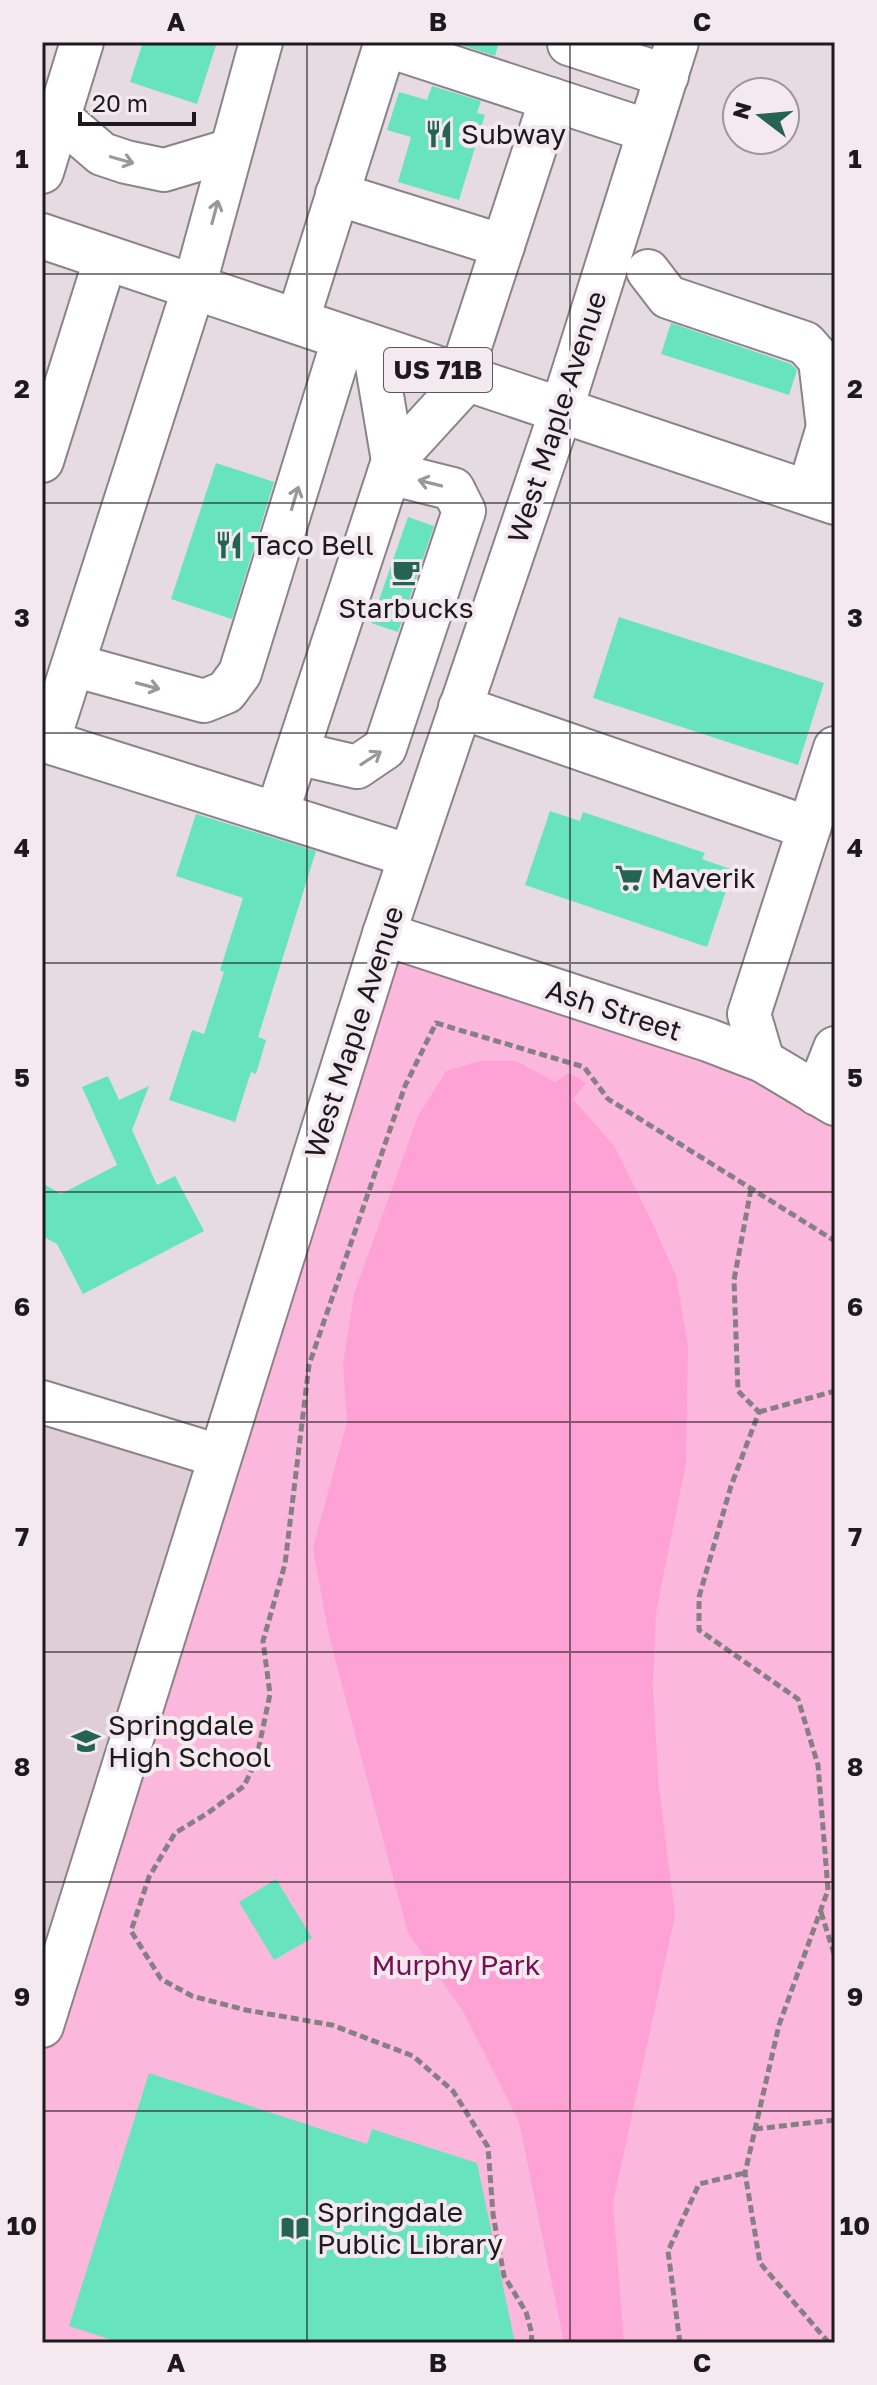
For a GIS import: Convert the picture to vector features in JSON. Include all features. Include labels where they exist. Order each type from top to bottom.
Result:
[{"type":"main road","name":"US 71B","points":[[42,236],[821,498]]},
{"type":"street","points":[[42,172],[82,42]]},
{"type":"street","points":[[261,42],[194,287],[73,665],[45,741],[410,856]]},
{"type":"street","points":[[570,42],[672,59]]},
{"type":"street","points":[[297,322],[385,45],[649,131]]},
{"type":"street","name":"West Maple Avenue","points":[[42,2026],[384,934],[561,411],[672,59]]},
{"type":"street","points":[[277,813],[391,467],[464,378],[551,99]]},
{"type":"street","points":[[59,117],[102,154],[164,170],[231,150]]},
{"type":"street","points":[[337,194],[503,246]]},
{"type":"street","points":[[42,461],[106,257]]},
{"type":"street","points":[[609,258],[835,332]]},
{"type":"street","points":[[648,271],[668,297],[805,343],[820,360],[831,416],[821,498]]},
{"type":"street","points":[[73,665],[204,701],[226,692],[240,673],[359,342]]},
{"type":"street","points":[[359,342],[391,467]]},
{"type":"street","points":[[297,753],[357,767],[385,748],[464,511],[453,489],[391,467]]},
{"type":"street","points":[[460,707],[809,828]]},
{"type":"street","points":[[763,1061],[749,1014],[835,748]]},
{"type":"street","name":"Ash Street","points":[[384,934],[708,1040],[763,1061],[826,1099]]},
{"type":"street","points":[[826,1099],[835,1048]]},
{"type":"street","points":[[42,1402],[219,1456]]},
{"type":"path","points":[[531,2343],[532,2334],[526,2312],[504,2276],[493,2214],[488,2147],[453,2091],[413,2056],[332,2025],[246,2010],[192,1996],[161,1979],[131,1931],[149,1877],[175,1833],[244,1786],[256,1761],[270,1694],[263,1641],[285,1564],[309,1365],[405,1086],[436,1023],[584,1067],[608,1099],[835,1241]]},
{"type":"path","points":[[751,1189],[734,1280],[738,1391],[759,1412]]},
{"type":"path","points":[[759,1412],[835,1391]]},
{"type":"path","points":[[759,1412],[731,1486],[699,1597],[699,1630],[798,1699],[818,1765],[828,1890],[779,2025],[745,2173],[760,2263],[829,2343]]},
{"type":"path","points":[[828,1890],[835,1886]]},
{"type":"path","points":[[821,1910],[835,1957]]},
{"type":"path","points":[[755,2129],[835,2120]]},
{"type":"path","points":[[680,2343],[668,2251],[699,2184],[745,2173]]},
{"type":"shaded area","points":[[480,1061],[516,1061],[555,1082],[569,1073],[586,1083],[573,1099],[615,1147],[653,1224],[676,1276],[688,1345],[686,1463],[656,1612],[653,1685],[658,1779],[675,1915],[613,2203],[624,2343],[564,2343],[519,2122],[463,2011],[408,1933],[329,1636],[313,1548],[347,1422],[343,1364],[354,1294],[418,1116],[446,1071]]},
{"type":"shaded area","name":"Springdale High School","points":[[42,1402],[219,1456],[42,2026]]},
{"type":"green space","name":"Murphy Park","points":[[384,934],[835,1104],[835,2343],[42,2343],[42,2026]]},
{"type":"building","points":[[143,42],[217,42],[197,104],[130,82]]},
{"type":"building","points":[[453,42],[499,42],[495,56]]},
{"type":"building","name":"Subway","points":[[432,86],[481,101],[477,113],[485,115],[459,200],[398,182],[411,137],[387,130],[399,92],[427,100]]},
{"type":"building","points":[[671,323],[791,364],[797,370],[789,395],[661,354]]},
{"type":"building","name":"Taco Bell","points":[[216,463],[274,482],[232,619],[171,599]]},
{"type":"building","name":"Starbucks","points":[[408,517],[434,526],[398,632],[371,623]]},
{"type":"building","points":[[619,617],[824,683],[798,765],[593,698]]},
{"type":"building","name":"Maverik","points":[[550,811],[580,821],[583,812],[705,853],[702,859],[733,870],[707,947],[525,885]]},
{"type":"building","points":[[196,814],[316,851],[258,1037],[266,1040],[256,1074],[251,1072],[235,1122],[169,1100],[192,1030],[204,1034],[243,898],[176,876]]},
{"type":"building","points":[[108,1076],[119,1100],[149,1086],[132,1130],[157,1185],[175,1176],[204,1231],[83,1294],[57,1244],[42,1236],[42,1183],[61,1194],[117,1165],[82,1087]]},
{"type":"building","points":[[276,1879],[312,1938],[274,1960],[239,1902]]},
{"type":"building","name":"Springdale Public Library","points":[[149,2073],[367,2144],[372,2129],[477,2163],[515,2343],[121,2343],[69,2326]]},
{"type":"place","name":"Subway","points":[[439,134]]},
{"type":"place","name":"Taco Bell","points":[[229,545]]},
{"type":"place","name":"Starbucks","points":[[406,572]]},
{"type":"place","name":"Maverik","points":[[629,878]]},
{"type":"place","name":"Springdale High School","points":[[86,1741]]},
{"type":"place","name":"Springdale Public Library","points":[[295,2228]]}]
